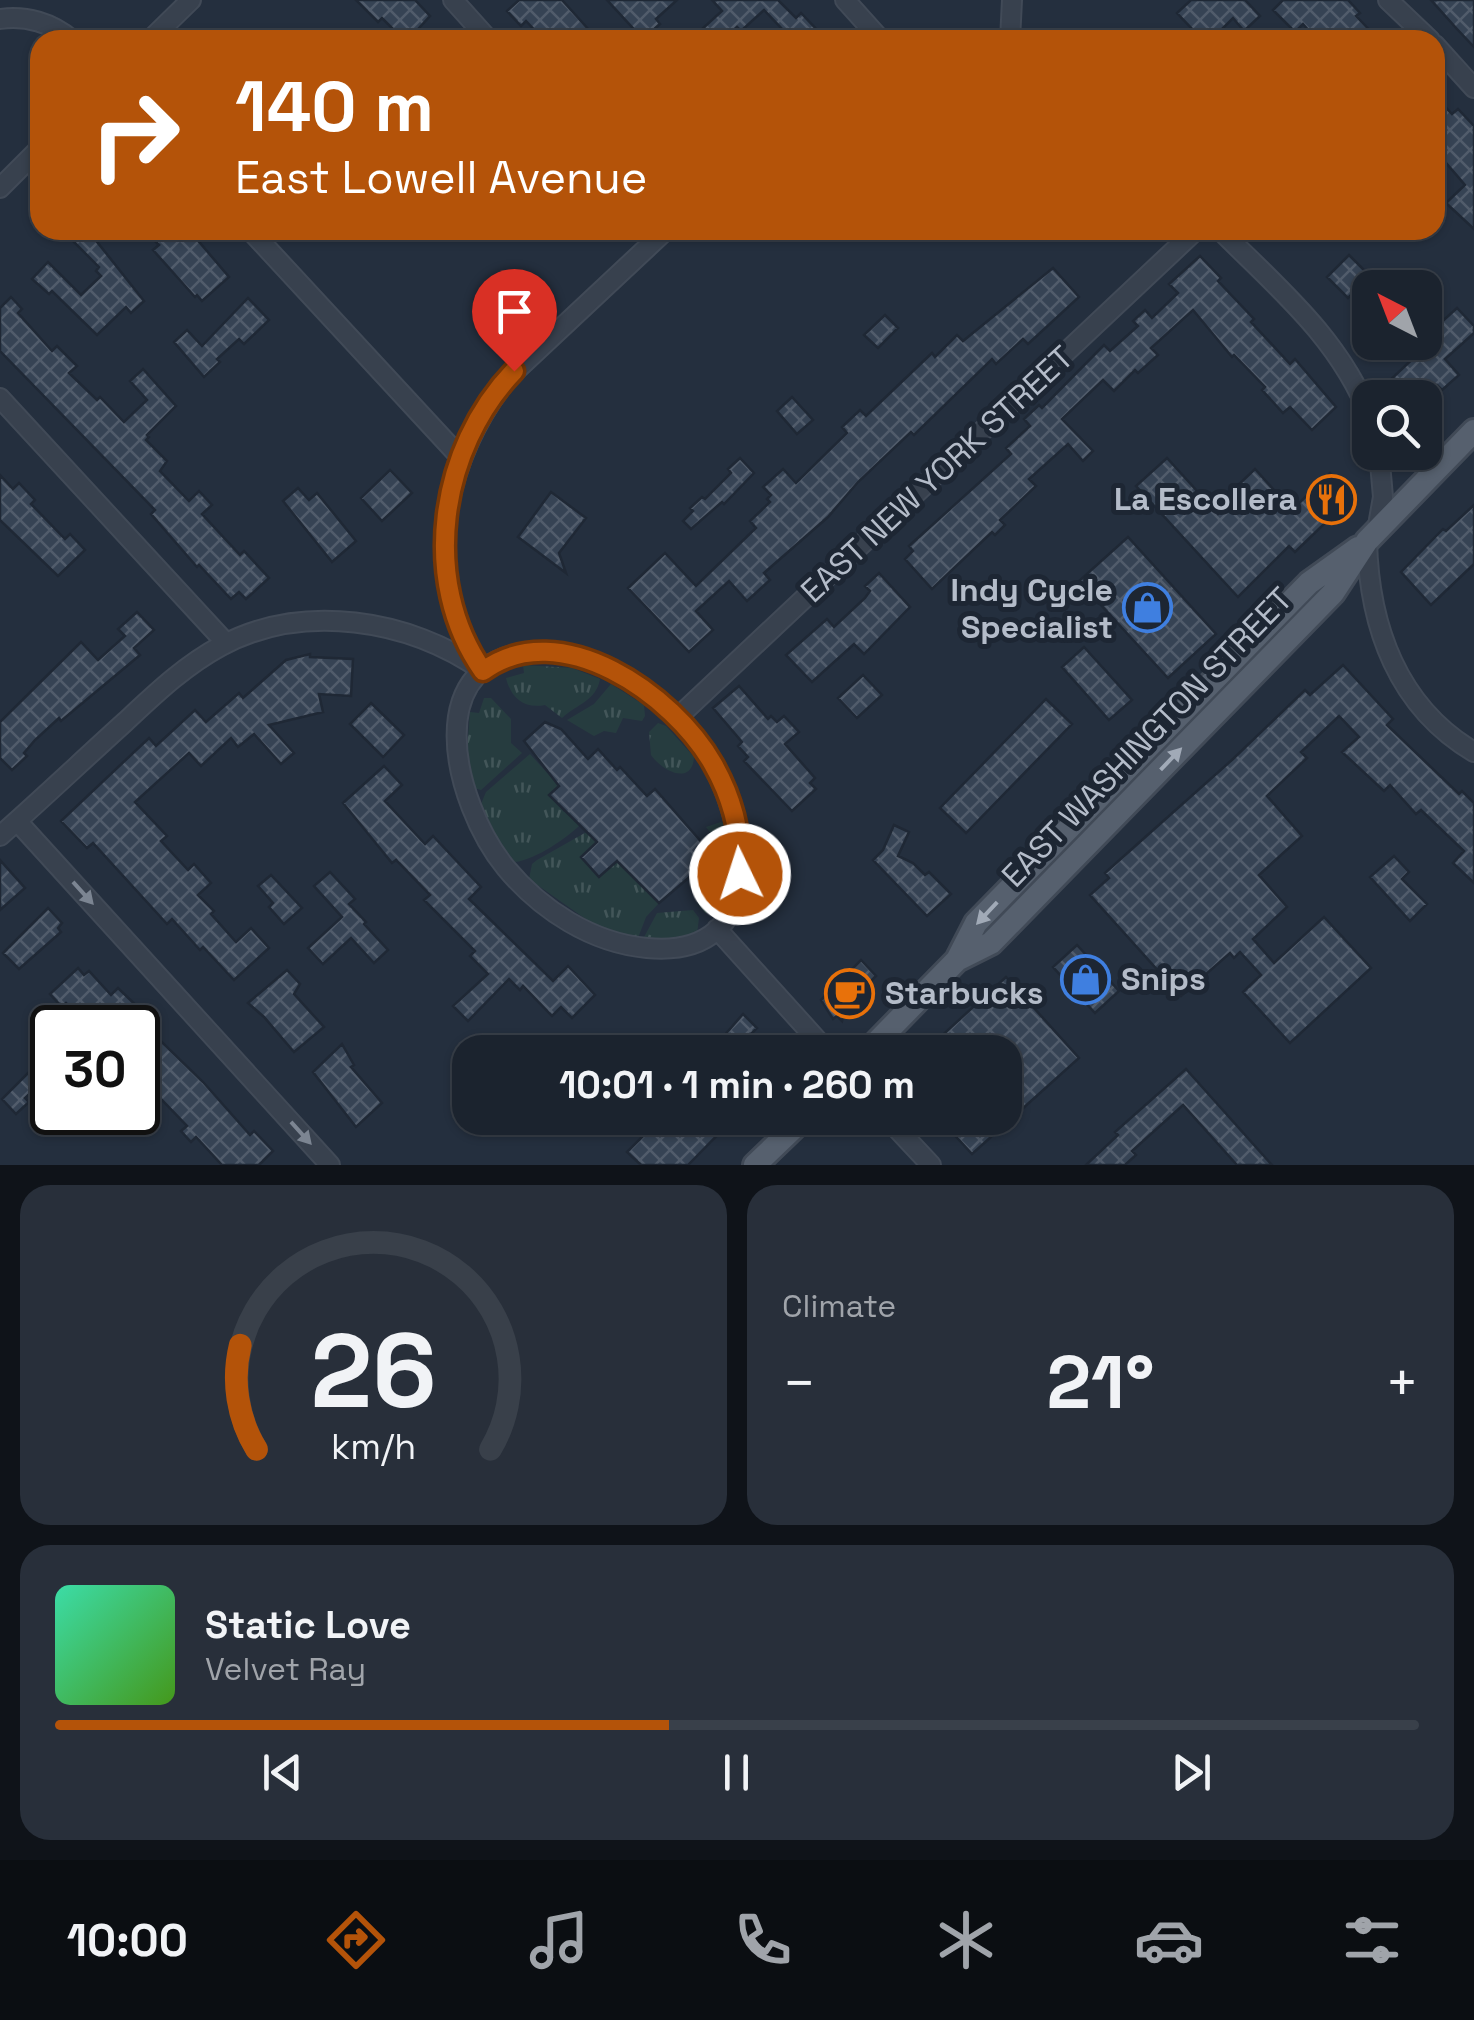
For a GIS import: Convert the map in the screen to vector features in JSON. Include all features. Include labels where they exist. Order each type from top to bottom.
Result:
[{"type":"main road","name":"EAST WASHINGTON STREET","points":[[884,1035],[957,960],[991,943],[1333,594],[1372,536],[1474,431]]},
{"type":"main road","points":[[758,1164],[787,1135]]},
{"type":"street","points":[[160,30],[191,0]]},
{"type":"street","points":[[452,0],[479,30]]},
{"type":"street","points":[[844,0],[872,30]]},
{"type":"street","points":[[1010,30],[1012,0]]},
{"type":"street","points":[[1395,2],[1420,30]]},
{"type":"street","points":[[0,19],[20,18],[45,23],[56,30]]},
{"type":"street","points":[[1445,57],[1474,88]]},
{"type":"street","points":[[0,188],[30,158]]},
{"type":"street","points":[[259,240],[460,456]]},
{"type":"street","points":[[483,671],[461,632],[446,564],[446,522],[460,456],[488,404],[509,377],[654,240]]},
{"type":"street","name":"EAST NEW YORK STREET","points":[[677,718],[1185,240]]},
{"type":"street","points":[[1230,240],[1329,342],[1354,380]]},
{"type":"street","points":[[0,398],[226,643]]},
{"type":"street","points":[[1380,470],[1383,497],[1372,536],[1368,577],[1383,642],[1393,666],[1426,715],[1474,752]]},
{"type":"street","points":[[0,836],[173,678],[226,643],[307,622],[366,623],[423,638],[483,671]]},
{"type":"street","points":[[527,651],[569,655],[623,676],[677,718],[711,761],[728,796],[739,831],[741,866],[737,896],[716,930],[703,940],[678,948],[612,942],[559,916],[516,880],[478,826],[458,769],[456,734],[460,709],[471,683],[483,671],[527,651]]},
{"type":"street","points":[[17,820],[330,1165]]},
{"type":"street","points":[[716,930],[812,1035]]},
{"type":"street","points":[[903,1135],[930,1165]]},
{"type":"green space","points":[[523,665],[572,668],[600,679],[590,697],[562,718],[545,705],[525,704],[511,692],[506,678],[524,673]]},
{"type":"green space","points":[[611,684],[644,705],[642,721],[623,718],[616,733],[604,731],[594,736],[567,720],[594,704]]},
{"type":"green space","points":[[484,698],[491,698],[511,719],[511,743],[522,753],[481,790],[474,788],[467,750],[470,712],[479,713]]},
{"type":"green space","points":[[658,723],[666,726],[694,757],[688,771],[682,774],[668,770],[651,755],[649,732]]},
{"type":"green space","points":[[530,754],[559,786],[549,795],[564,812],[570,808],[583,822],[551,847],[515,862],[499,842],[481,804],[486,792]]},
{"type":"green space","points":[[721,822],[726,825],[728,836],[728,880],[720,912],[705,913],[698,904],[707,870],[722,856],[720,844],[706,827]]},
{"type":"green space","points":[[590,830],[599,840],[581,857],[598,876],[617,861],[629,874],[635,870],[659,903],[646,917],[638,938],[597,927],[529,879],[532,864]]},
{"type":"green space","points":[[693,910],[699,918],[697,934],[656,941],[643,939],[657,913]]},
{"type":"building","points":[[356,0],[415,0],[430,16],[417,30],[394,30],[382,18],[378,22]]},
{"type":"building","points":[[519,0],[562,0],[589,30],[535,30],[526,21],[521,26],[507,11]]},
{"type":"building","points":[[607,0],[677,0],[656,19],[660,24],[653,30],[635,30]]},
{"type":"building","points":[[712,0],[778,0],[796,18],[801,13],[817,30],[783,30],[764,10],[742,30],[701,30],[722,11]]},
{"type":"building","points":[[1191,0],[1245,0],[1260,16],[1245,30],[1233,18],[1221,30],[1193,30],[1177,13]]},
{"type":"building","points":[[1283,0],[1348,0],[1369,30],[1308,30],[1303,24],[1293,30],[1273,10]]},
{"type":"building","points":[[1431,0],[1474,0],[1474,47],[1457,29]]},
{"type":"building","points":[[1445,107],[1452,114],[1458,109],[1474,126],[1474,229],[1446,203],[1465,185],[1445,162]]},
{"type":"building","points":[[72,240],[96,240],[144,301],[131,313],[126,307],[97,335],[52,291],[49,294],[32,279],[48,262],[81,295],[101,276],[96,271],[99,267]]},
{"type":"building","points":[[154,240],[198,240],[229,277],[202,301],[153,250],[159,245]]},
{"type":"building","points":[[1349,255],[1364,270],[1352,270],[1352,294],[1348,298],[1327,277]]},
{"type":"building","points":[[1200,256],[1254,319],[1251,322],[1290,364],[1295,359],[1336,407],[1312,430],[1290,407],[1283,413],[1262,390],[1265,387],[1232,357],[1193,310],[1151,348],[1158,355],[1138,373],[1135,370],[1114,391],[1103,380],[1062,419],[1093,451],[1083,461],[1068,444],[1029,479],[1036,486],[1000,520],[1005,525],[995,535],[992,532],[932,589],[905,559],[913,551],[909,546],[1011,454],[1006,448],[1030,426],[1024,419],[1039,405],[1042,408],[1104,345],[1110,351],[1138,326],[1133,321],[1145,310],[1152,318],[1178,293],[1169,284]]},
{"type":"building","points":[[1053,268],[1079,297],[1028,344],[1023,339],[996,364],[992,359],[914,435],[911,432],[828,517],[764,573],[770,580],[747,601],[729,581],[696,611],[713,630],[689,652],[628,588],[665,553],[696,586],[756,528],[750,521],[770,502],[767,499],[771,495],[763,487],[783,469],[796,483],[847,433],[842,427],[860,410],[866,416],[932,353],[935,357],[957,335],[963,341]]},
{"type":"building","points":[[11,297],[22,309],[18,313],[52,351],[57,346],[77,366],[69,373],[124,422],[147,400],[130,381],[143,369],[176,406],[146,440],[167,461],[160,471],[189,501],[199,491],[212,505],[202,514],[240,555],[244,551],[269,578],[246,599],[239,592],[231,599],[197,567],[151,514],[155,510],[0,351],[0,308]]},
{"type":"building","points":[[248,298],[269,320],[244,344],[239,339],[204,377],[174,342],[187,330],[202,346]]},
{"type":"building","points":[[1457,308],[1474,326],[1474,333],[1445,359],[1459,375],[1442,390],[1442,380],[1390,380],[1412,360],[1442,360],[1442,322]]},
{"type":"building","points":[[885,315],[898,328],[878,348],[864,335]]},
{"type":"building","points":[[792,397],[813,420],[797,434],[777,411]]},
{"type":"building","points":[[740,458],[754,473],[724,504],[691,529],[683,521],[693,511],[690,508],[731,473],[728,469]]},
{"type":"building","points":[[1167,458],[1218,514],[1239,493],[1235,488],[1255,469],[1292,510],[1330,473],[1352,497],[1295,552],[1289,546],[1238,597],[1136,486]]},
{"type":"building","points":[[390,470],[412,493],[382,521],[361,498]]},
{"type":"building","points":[[0,475],[13,489],[19,483],[35,500],[31,504],[65,539],[70,534],[85,550],[58,576],[0,520]]},
{"type":"building","points":[[298,488],[309,500],[317,493],[356,541],[332,562],[283,501]]},
{"type":"building","points":[[551,492],[586,518],[559,553],[566,573],[518,537]]},
{"type":"building","points":[[1474,505],[1474,564],[1431,605],[1401,572],[1443,529],[1446,531]]},
{"type":"building","name":"Indy Cycle Specialist","points":[[1128,537],[1216,634],[1168,678],[1079,581]]},
{"type":"building","points":[[879,573],[910,607],[864,654],[854,644],[812,682],[786,655],[827,619],[834,627],[865,598],[870,591],[865,586]]},
{"type":"building","points":[[137,612],[154,630],[134,648],[140,655],[61,721],[59,718],[35,740],[24,753],[27,756],[12,770],[0,758],[0,722],[81,642],[98,660],[125,636],[118,629]]},
{"type":"building","points":[[1084,647],[1132,700],[1109,720],[1062,667]]},
{"type":"building","points":[[310,654],[353,659],[351,696],[319,694],[323,712],[269,725],[294,753],[281,764],[254,734],[238,747],[231,738],[201,766],[189,753],[135,802],[167,836],[161,841],[188,870],[194,864],[211,883],[198,895],[236,942],[251,928],[269,948],[234,980],[172,919],[167,924],[93,843],[87,848],[61,821],[149,738],[156,746],[195,710],[206,722],[239,693],[243,698],[286,660]]},
{"type":"building","points":[[1343,665],[1393,719],[1387,725],[1459,794],[1462,791],[1474,803],[1474,883],[1453,863],[1464,851],[1421,810],[1416,814],[1390,785],[1384,791],[1342,752],[1359,737],[1339,716],[1301,752],[1307,758],[1267,796],[1302,836],[1259,875],[1287,907],[1253,939],[1274,963],[1324,917],[1371,968],[1290,1043],[1243,992],[1261,975],[1240,952],[1234,958],[1230,953],[1181,996],[1090,895],[1109,878],[1105,873],[1305,690],[1310,695]]},
{"type":"building","points":[[863,675],[882,695],[857,718],[838,698]]},
{"type":"building","points":[[739,686],[768,719],[771,716],[777,722],[784,716],[799,732],[785,744],[815,778],[810,783],[816,789],[792,811],[744,761],[748,757],[738,746],[742,742],[713,708]]},
{"type":"building","points":[[1046,699],[1072,724],[966,833],[940,808]]},
{"type":"building","points":[[371,703],[404,735],[383,757],[350,724]]},
{"type":"building","points":[[545,722],[561,729],[588,759],[598,749],[647,796],[655,789],[710,852],[690,870],[693,874],[659,903],[617,861],[599,877],[581,857],[597,842],[549,795],[559,786],[524,741]]},
{"type":"building","points":[[384,766],[402,785],[385,801],[425,844],[433,836],[481,887],[469,899],[553,981],[568,966],[595,995],[572,1018],[561,1007],[552,1016],[523,986],[520,990],[509,979],[468,1021],[453,1006],[488,974],[470,956],[475,951],[424,900],[430,895],[396,860],[392,863],[343,803]]},
{"type":"building","points":[[894,825],[909,832],[898,856],[925,875],[929,872],[951,894],[927,916],[873,860],[883,850]]},
{"type":"building","points":[[1394,856],[1409,872],[1402,879],[1427,904],[1410,921],[1370,877]]},
{"type":"building","points":[[0,860],[25,888],[0,910]]},
{"type":"building","points":[[330,872],[355,899],[349,904],[388,950],[374,963],[351,938],[323,964],[308,948],[342,917],[314,886]]},
{"type":"building","points":[[271,875],[302,908],[284,924],[258,886]]},
{"type":"building","points":[[48,908],[62,923],[58,928],[61,932],[19,969],[3,953]]},
{"type":"building","name":"Snips","points":[[1077,945],[1119,991],[1095,1013],[1053,967]]},
{"type":"building","points":[[861,960],[876,976],[845,1007],[842,1021],[837,1016],[833,1019],[821,1000]]},
{"type":"building","points":[[78,968],[84,975],[89,971],[111,995],[118,988],[136,1005],[60,1005],[50,994]]},
{"type":"building","points":[[287,970],[300,984],[294,994],[324,1027],[294,1052],[248,1003]]},
{"type":"building","points":[[1006,977],[1079,1058],[1022,1109],[1022,1035],[943,1035]]},
{"type":"building","points":[[743,1014],[757,1028],[754,1035],[725,1035]]},
{"type":"building","points":[[160,1040],[250,1135],[254,1131],[273,1151],[259,1165],[222,1165],[196,1137],[191,1142],[181,1131],[187,1126],[160,1098]]},
{"type":"building","points":[[342,1044],[354,1065],[351,1067],[382,1103],[356,1127],[313,1072]]},
{"type":"building","points":[[1186,1069],[1272,1165],[1237,1165],[1183,1105],[1132,1151],[1136,1155],[1125,1165],[1086,1165],[1118,1135],[1115,1132]]},
{"type":"building","points":[[30,1071],[30,1093],[25,1098],[29,1102],[16,1114],[2,1099]]},
{"type":"building","points":[[644,1135],[717,1135],[688,1165],[641,1165],[627,1152]]},
{"type":"building","points":[[955,1135],[993,1135],[972,1154]]},
{"type":"place","name":"La Escollera","points":[[1332,499]]},
{"type":"place","name":"Indy Cycle Specialist","points":[[1148,608]]},
{"type":"place","name":"Snips","points":[[1086,979]]},
{"type":"place","name":"Starbucks","points":[[850,993]]},
{"type":"route","points":[[514,371],[470,433],[451,489],[446,564],[463,637],[483,671],[518,653],[552,652],[615,672],[658,700],[696,738],[720,778],[739,831],[740,874]]}]
